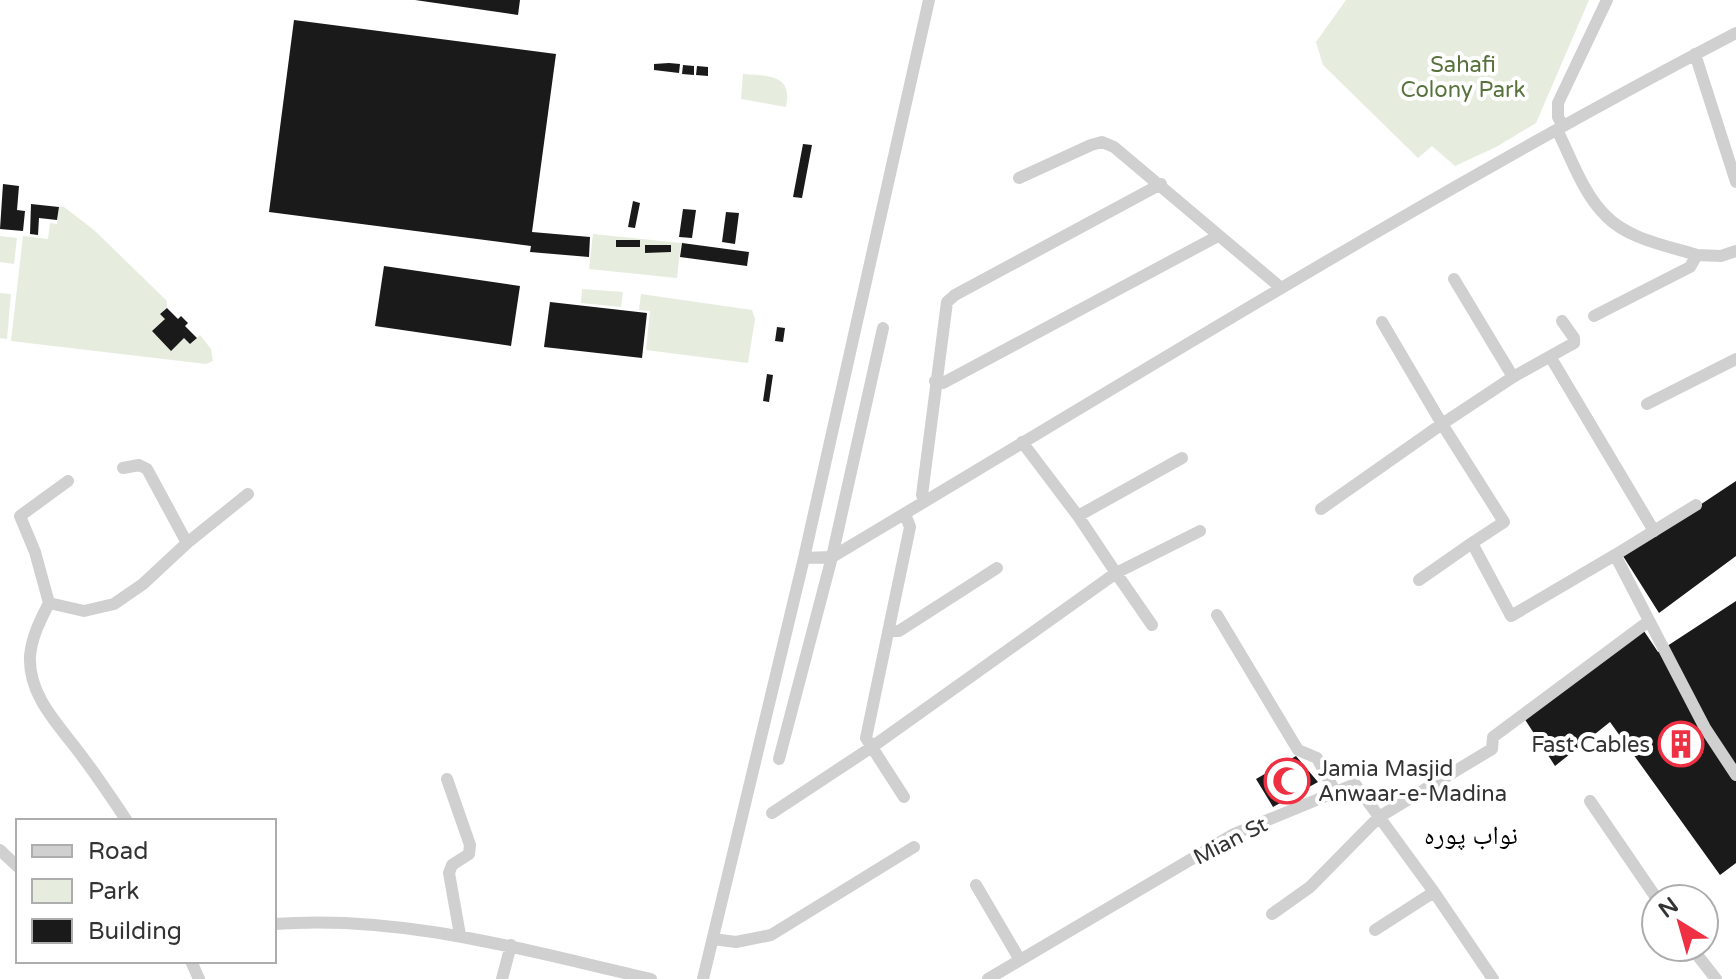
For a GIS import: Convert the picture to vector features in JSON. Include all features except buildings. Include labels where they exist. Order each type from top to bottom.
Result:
[{"type":"street","points":[[703,979],[804,558],[929,0]]},
{"type":"street","points":[[1607,0],[1558,103],[1560,128],[1590,194],[1605,216],[1637,235],[1697,255],[1721,256],[1736,251]]},
{"type":"street","points":[[804,558],[832,557],[1280,287],[1560,128],[1736,33]]},
{"type":"street","points":[[1695,54],[1736,182]]},
{"type":"street","points":[[1019,178],[1091,145],[1102,142],[1114,147],[1280,287]]},
{"type":"street","points":[[925,501],[922,495],[935,381],[945,308],[951,298],[1161,184]]},
{"type":"street","points":[[935,381],[943,383],[1218,236]]},
{"type":"street","points":[[1594,316],[1690,267],[1697,255]]},
{"type":"street","points":[[1454,279],[1513,377]]},
{"type":"street","points":[[1321,509],[1513,377],[1574,343],[1562,321]]},
{"type":"street","points":[[1382,322],[1504,522],[1419,580]]},
{"type":"street","points":[[779,759],[832,557],[883,328]]},
{"type":"street","points":[[1551,358],[1654,531]]},
{"type":"street","points":[[1647,404],[1736,359]]},
{"type":"street","points":[[1022,442],[1078,516],[1152,625]]},
{"type":"street","points":[[1078,516],[1182,458]]},
{"type":"street","points":[[123,468],[139,465],[147,469],[187,543]]},
{"type":"street","points":[[68,481],[20,516],[35,552],[49,603],[33,635],[30,658],[36,686],[47,712],[126,819]]},
{"type":"street","points":[[49,603],[84,611],[114,604],[143,584],[187,543],[248,494]]},
{"type":"street","points":[[1472,543],[1511,616],[1696,505]]},
{"type":"street","points":[[904,797],[866,738],[910,527],[905,514]]},
{"type":"street","points":[[772,813],[872,747],[1116,573],[1200,531]]},
{"type":"street","points":[[1615,555],[1705,728],[1736,775]]},
{"type":"street","points":[[889,631],[899,631],[997,568]]},
{"type":"street","points":[[1217,615],[1298,750],[1317,758],[1336,793],[1355,784],[1493,979]]},
{"type":"street","points":[[1272,914],[1310,887],[1379,817],[1492,749],[1493,737],[1649,621]]},
{"type":"street","points":[[447,779],[470,845],[469,854],[452,865],[449,873],[460,935]]},
{"type":"street","name":"Mian St","points":[[988,979],[1234,834],[1336,793]]},
{"type":"street","points":[[1590,801],[1646,883]]},
{"type":"street","points":[[713,939],[736,942],[771,935],[914,847]]},
{"type":"street","points":[[0,850],[16,865]]},
{"type":"street","points":[[976,885],[1020,960]]},
{"type":"street","points":[[1375,930],[1434,892]]},
{"type":"street","points":[[276,924],[349,924],[460,935],[644,978]]},
{"type":"street","points":[[502,979],[511,945]]},
{"type":"street","points":[[1704,963],[1716,979]]},
{"type":"green space","name":"Sahafi Colony Park","points":[[1346,0],[1589,0],[1536,123],[1496,147],[1455,166],[1432,146],[1418,158],[1323,65],[1316,42]]},
{"type":"green space","points":[[743,74],[777,79],[786,88],[786,107],[741,99]]},
{"type":"green space","points":[[59,207],[64,207],[94,230],[167,301],[167,308],[160,314],[165,319],[152,331],[171,350],[184,338],[190,344],[200,335],[211,349],[213,361],[206,364],[11,341],[23,236],[48,239],[50,223],[57,224]]},
{"type":"green space","points":[[593,234],[681,243],[677,278],[589,269]]},
{"type":"green space","points":[[0,236],[17,238],[14,264],[0,262]]},
{"type":"green space","points":[[582,289],[623,292],[621,307],[581,303]]},
{"type":"green space","points":[[0,293],[11,294],[7,339],[0,338]]},
{"type":"green space","points":[[641,294],[752,310],[755,319],[748,363],[646,350],[650,311],[639,310]]},
{"type":"place","name":"Fast Cables","points":[[1681,744]]},
{"type":"place","name":"Jamia Masjid Anwaar-e-Madina","points":[[1287,781]]},
{"type":"district","name":"نواب پورہ","points":[[1471,835]]}]
